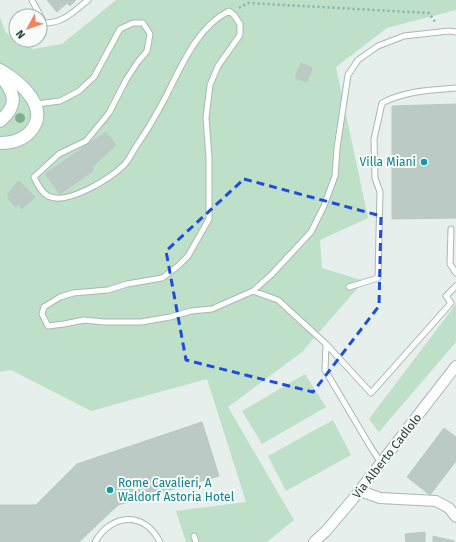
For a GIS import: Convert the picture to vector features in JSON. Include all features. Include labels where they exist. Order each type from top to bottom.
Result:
[{"type":"street","points":[[0,70],[22,85],[37,109],[37,119],[33,129],[27,135],[11,143],[0,143]]},
{"type":"street","points":[[0,75],[8,86],[13,97],[9,110],[0,121]]},
{"type":"street","name":"Via Alberto Cadlolo","points":[[314,542],[334,522],[360,491],[456,366]]},
{"type":"street","points":[[360,491],[380,498],[436,501],[449,508],[456,517]]},
{"type":"lane","points":[[32,0],[44,23],[55,23],[66,18],[88,0]]},
{"type":"lane","points":[[35,104],[60,101],[79,92],[94,77],[120,29],[133,23],[143,22],[150,34],[147,51],[126,80],[109,113],[86,141],[58,154],[34,177],[39,188],[48,196],[59,198],[79,194],[99,183],[125,165],[164,101],[178,72],[199,37],[220,15],[229,11],[240,24],[240,36],[218,66],[210,85],[206,118],[209,158],[209,218],[188,256],[175,269],[162,278],[127,284],[108,290],[73,293],[60,297],[44,307],[42,314],[48,326],[84,320],[104,322],[141,322],[170,317],[191,311],[212,309],[253,291],[271,275],[311,232],[324,206],[335,176],[337,148],[348,75],[358,60],[378,46],[404,36],[437,32],[456,32]]},
{"type":"lane","points":[[349,287],[378,278],[380,192],[375,178],[374,139],[382,103],[392,98],[424,90],[456,88]]},
{"type":"lane","points":[[451,230],[450,264],[456,273]]},
{"type":"lane","points":[[253,291],[278,300],[326,344],[371,392],[451,303],[446,296],[456,286]]},
{"type":"lane","points":[[326,344],[325,370],[381,463]]},
{"type":"lane","points":[[95,542],[103,531],[113,523],[124,519],[130,519],[146,525],[156,534],[160,542]]},
{"type":"lane","points":[[194,536],[196,542]]},
{"type":"path","points":[[231,13],[248,2],[429,13],[434,20],[437,32]]},
{"type":"highlighted area","points":[[244,179],[381,216],[379,306],[313,392],[186,360],[166,251]]},
{"type":"green space","points":[[116,0],[456,0],[456,10],[387,28],[336,67],[368,218],[320,240],[322,268],[364,281],[302,352],[228,407],[294,520],[267,542],[186,542],[176,511],[246,502],[207,379],[91,411],[11,370],[0,372],[0,17],[6,33],[8,34],[8,48],[48,48],[48,46],[62,44]]},
{"type":"green space","points":[[456,304],[456,342],[379,432],[369,419]]},
{"type":"green space","points":[[305,374],[326,407],[262,444],[242,411]]},
{"type":"green space","points":[[333,420],[351,455],[286,491],[268,456]]},
{"type":"building","points":[[47,0],[76,0],[70,6],[67,3],[57,12]]},
{"type":"building","points":[[301,63],[312,68],[307,82],[295,78]]},
{"type":"building","name":"Villa Miani","points":[[456,104],[456,218],[392,219],[392,106]]},
{"type":"building","points":[[106,132],[116,145],[92,167],[94,170],[60,194],[45,174]]},
{"type":"building","points":[[19,181],[35,197],[22,209],[19,204],[16,207],[8,199],[10,197],[7,194]]},
{"type":"building","name":"Rome Cavalieri, A Waldorf Astoria Hotel","points":[[202,422],[219,476],[118,505],[79,542],[0,542],[0,505],[36,505],[77,464]]},
{"type":"building","points":[[444,428],[456,437],[456,461],[430,495],[407,477]]},
{"type":"building","points":[[425,532],[425,542],[406,542],[405,534]]},
{"type":"building","points":[[433,536],[454,541],[454,542],[433,542]]},
{"type":"place","name":"Villa Miani","points":[[424,162]]},
{"type":"place","name":"Rome Cavalieri, A Waldorf Astoria Hotel","points":[[110,490]]}]
